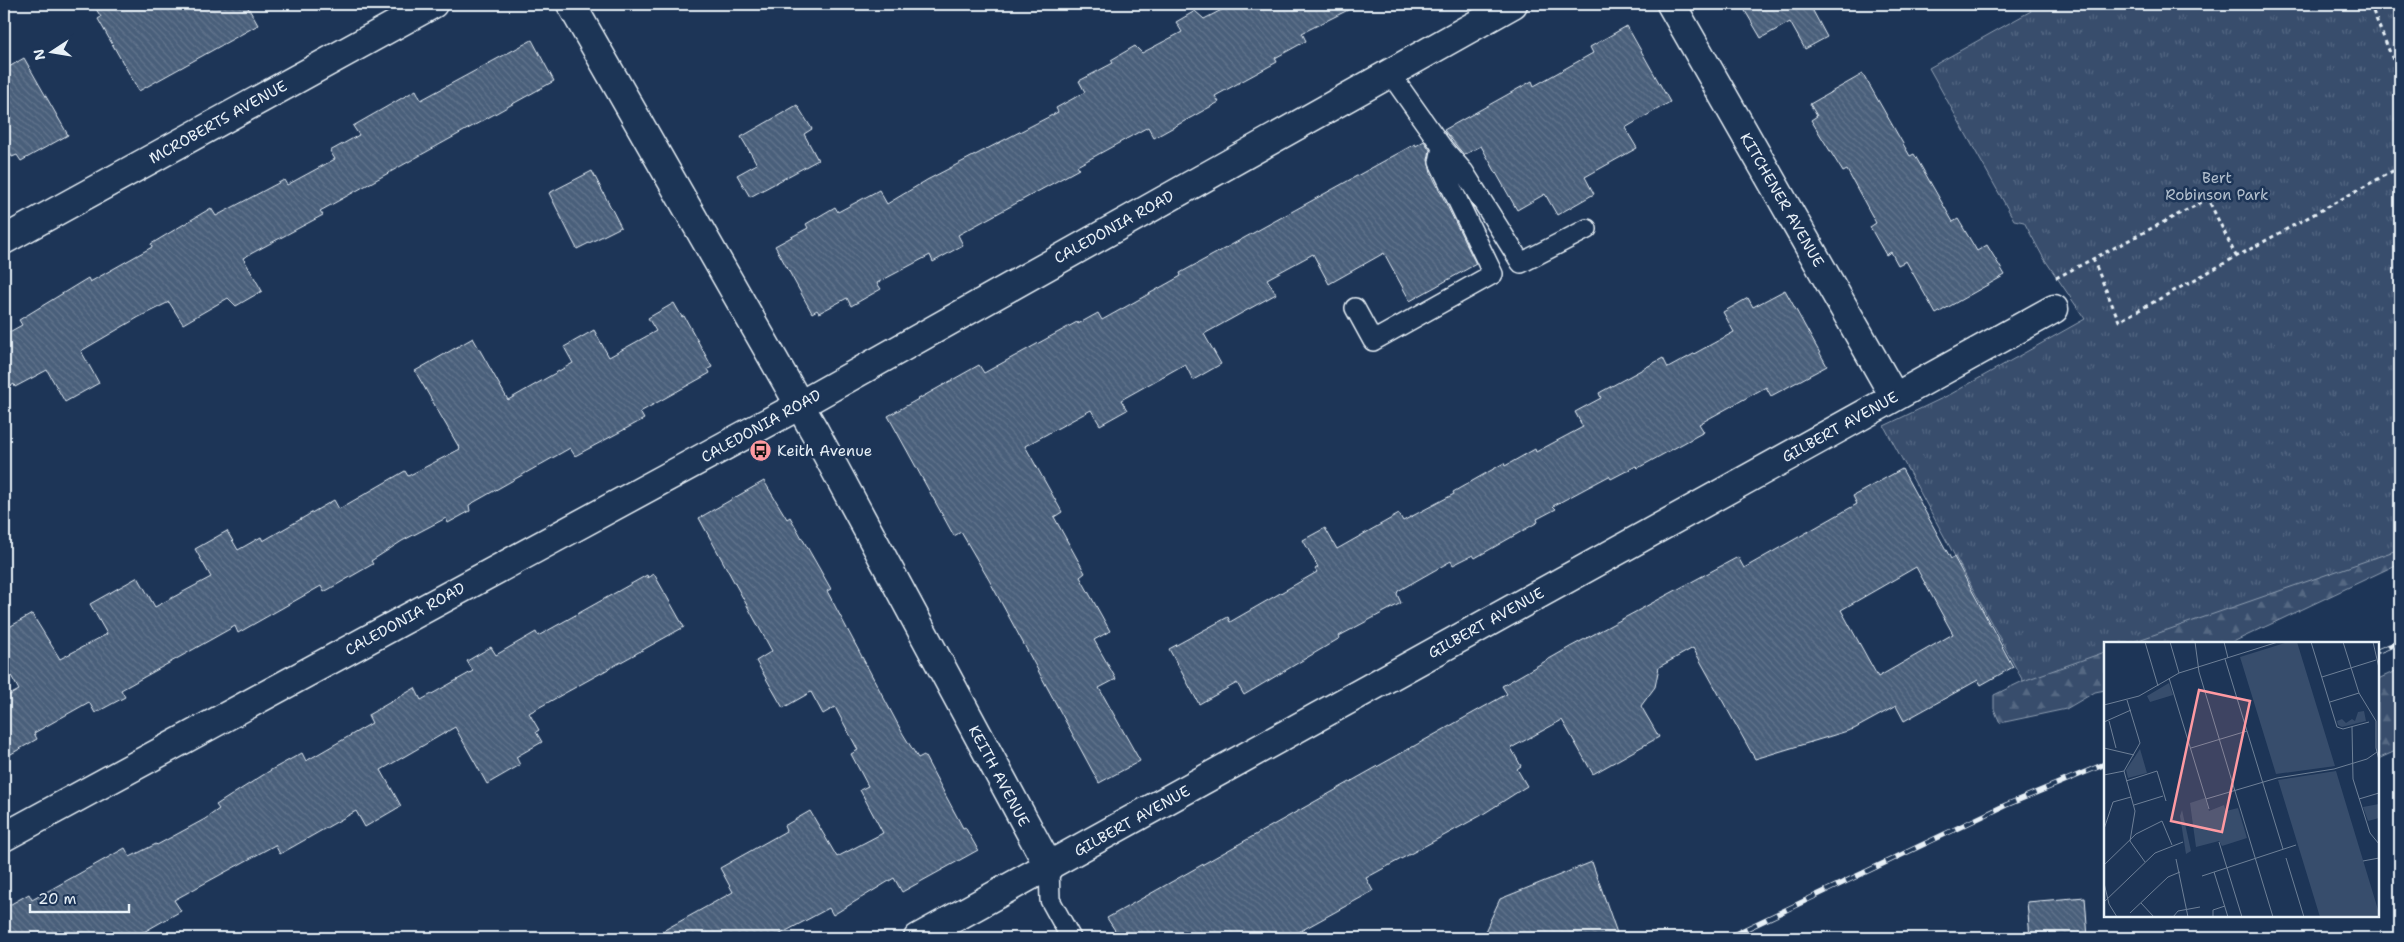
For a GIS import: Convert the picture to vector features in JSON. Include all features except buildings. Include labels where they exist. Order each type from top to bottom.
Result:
[{"type":"street","name":"MCROBERTS AVENUE","points":[[4,240],[433,4]]},
{"type":"street","name":"KEITH AVENUE","points":[[571,4],[800,405],[1048,867]]},
{"type":"street","name":"CALEDONIA ROAD","points":[[4,837],[800,405],[1389,72],[1513,4]]},
{"type":"street","name":"KITCHENER AVENUE","points":[[1671,4],[1894,396]]},
{"type":"street","name":"GILBERT AVENUE","points":[[918,938],[2054,309]]},
{"type":"lane","points":[[1389,72],[1442,146],[1464,172],[1521,263],[1587,229]]},
{"type":"lane","points":[[1355,308],[1373,341],[1493,274],[1440,162],[1442,146]]},
{"type":"lane","points":[[1048,867],[1050,900],[1071,938]]},
{"type":"path","points":[[2370,4],[2400,77]]},
{"type":"path","points":[[2093,259],[2119,320],[2400,167]]},
{"type":"path","points":[[2054,309],[2042,285],[2208,199],[2236,256]]},
{"type":"green space","name":"Bert Robinson Park","points":[[2027,4],[2400,4],[2400,549],[2133,642],[2104,642],[2104,652],[2023,681],[1884,426],[1951,394],[2085,319],[2043,257],[2024,222],[2014,220],[1929,68],[2031,11]]},
{"type":"green space","points":[[2400,500],[2400,563],[2233,642],[2104,642],[2104,690],[2095,692],[2066,709],[2000,723],[1994,709],[1994,695],[2023,681],[2077,642]]},
{"type":"green space","points":[[2400,669],[2400,749],[2379,759],[2379,679]]},
{"type":"railway","points":[[2379,651],[2400,642]]},
{"type":"railway","points":[[1727,938],[2006,805],[2104,764]]},
{"type":"place","name":"Keith Avenue","points":[[761,451]]}]
